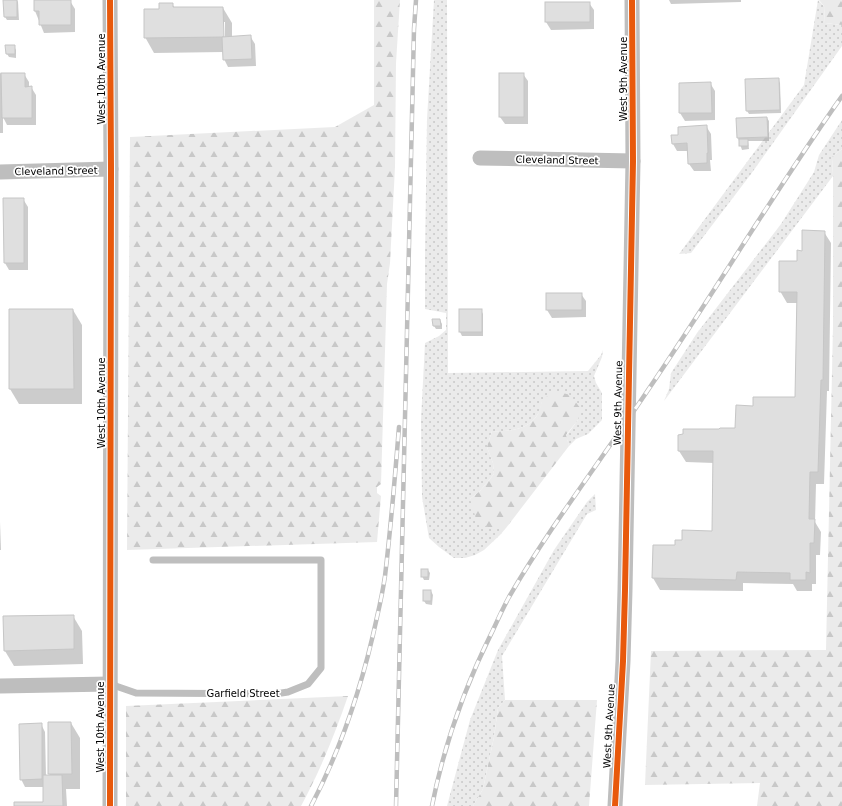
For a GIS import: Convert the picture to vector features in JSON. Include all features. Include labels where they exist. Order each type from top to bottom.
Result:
[{"type":"street","name":"West 10th Avenue","points":[[110,0],[110,806]]},
{"type":"street","name":"West 9th Avenue","points":[[615,806],[623,661],[633,161],[632,0]]},
{"type":"street","name":"Cleveland Street","points":[[480,158],[633,161]]},
{"type":"street","name":"Cleveland Street","points":[[0,172],[111,169]]},
{"type":"street","name":"Garfield Street","points":[[0,686],[110,684]]},
{"type":"lane","name":"Garfield Street","points":[[110,684],[136,693],[275,694],[288,692],[308,684],[321,668],[321,560],[153,560]]},
{"type":"green space","points":[[374,0],[400,0],[396,63],[395,167],[390,263],[387,284],[381,484],[377,487],[377,493],[381,496],[377,542],[127,550],[130,137],[335,127],[374,105]]},
{"type":"green space","points":[[434,0],[447,0],[448,373],[588,371],[601,355],[603,350],[602,357],[594,376],[602,393],[602,420],[588,434],[576,439],[569,446],[566,436],[578,420],[542,402],[538,414],[529,424],[524,427],[505,431],[492,431],[487,447],[493,463],[494,474],[480,491],[470,499],[490,528],[506,528],[484,550],[465,558],[454,558],[429,538],[422,497],[421,420],[425,343],[439,336],[446,330],[446,313],[425,309],[427,119]]},
{"type":"green space","points":[[818,0],[824,6],[825,23],[842,25],[842,46],[751,174],[691,253],[679,254],[804,85]]},
{"type":"green space","points":[[819,0],[842,0],[842,25],[825,23],[824,6]]},
{"type":"green space","points":[[842,120],[842,149],[832,157],[833,176],[664,401],[669,389],[671,373],[697,333],[781,224],[814,172],[819,155]]},
{"type":"green space","points":[[842,149],[842,806],[757,806],[760,783],[645,785],[651,651],[826,650],[833,326],[832,157]]},
{"type":"green space","points":[[553,390],[570,395],[581,409],[578,420],[566,435],[569,446],[506,528],[490,528],[477,522],[470,499],[480,491],[494,474],[493,463],[487,447],[492,431],[518,429],[529,424],[538,414],[542,402]]},
{"type":"green space","points":[[595,494],[596,510],[587,514],[502,656],[505,700],[498,708],[494,737],[483,789],[473,806],[447,806],[470,720],[498,650],[554,550],[587,502]]},
{"type":"green space","points":[[348,696],[327,752],[301,806],[126,806],[126,706]]},
{"type":"green space","points":[[505,700],[597,700],[589,806],[473,806],[483,789],[494,737],[498,708]]},
{"type":"building","points":[[3,0],[17,0],[17,17],[4,17]]},
{"type":"building","points":[[34,0],[71,0],[71,25],[39,25],[39,11],[34,11]]},
{"type":"building","points":[[545,2],[590,2],[590,22],[545,22]]},
{"type":"building","points":[[159,3],[173,3],[173,7],[223,7],[224,37],[144,38],[144,9],[159,9]]},
{"type":"building","points":[[251,35],[252,59],[223,60],[222,37]]},
{"type":"building","points":[[5,45],[15,45],[15,54],[6,54]]},
{"type":"building","points":[[1,73],[25,73],[25,87],[32,86],[32,118],[2,118]]},
{"type":"building","points":[[499,73],[524,73],[524,117],[499,117]]},
{"type":"building","points":[[779,78],[780,110],[746,111],[745,79]]},
{"type":"building","points":[[711,82],[712,113],[679,113],[679,83]]},
{"type":"building","points":[[767,117],[768,137],[737,138],[736,118]]},
{"type":"building","points":[[707,125],[707,163],[688,164],[687,143],[672,144],[671,135],[678,135],[678,127]]},
{"type":"building","points":[[739,139],[748,139],[748,146],[739,146]]},
{"type":"building","points":[[3,198],[24,198],[24,263],[4,263]]},
{"type":"building","points":[[802,230],[825,231],[823,380],[821,380],[818,472],[810,472],[809,519],[815,519],[814,543],[810,543],[810,573],[806,572],[806,580],[790,580],[790,573],[737,572],[736,580],[652,578],[653,545],[675,545],[675,540],[682,540],[682,530],[712,531],[713,451],[678,451],[678,435],[683,434],[683,429],[735,428],[736,405],[753,406],[753,397],[795,397],[797,292],[779,292],[779,261],[797,261],[797,250],[802,251]]},
{"type":"building","points":[[546,293],[582,293],[582,310],[546,310]]},
{"type":"building","points":[[9,309],[73,309],[74,389],[9,389]]},
{"type":"building","points":[[459,309],[482,309],[482,332],[459,332]]},
{"type":"building","points":[[432,319],[440,319],[441,326],[433,326]]},
{"type":"building","points":[[421,569],[428,569],[428,577],[421,577]]},
{"type":"building","points":[[423,590],[431,590],[431,601],[423,601]]},
{"type":"building","points":[[74,615],[74,649],[4,651],[3,616]]},
{"type":"building","points":[[48,722],[71,722],[72,774],[48,774]]},
{"type":"building","points":[[42,723],[42,779],[20,780],[19,724]]},
{"type":"building","points":[[43,775],[62,775],[63,806],[14,806],[14,802],[43,802]]},
{"type":"railway","points":[[396,806],[414,29],[416,0]]},
{"type":"railway","points":[[432,806],[456,716],[473,673],[509,597],[542,544],[631,416],[792,169],[842,96]]},
{"type":"railway","points":[[311,806],[342,738],[358,690],[371,642],[385,576],[399,427]]},
{"type":"cycle path","points":[[110,0],[110,806]]},
{"type":"cycle path","points":[[615,806],[623,661],[625,590],[633,161],[632,0]]}]
